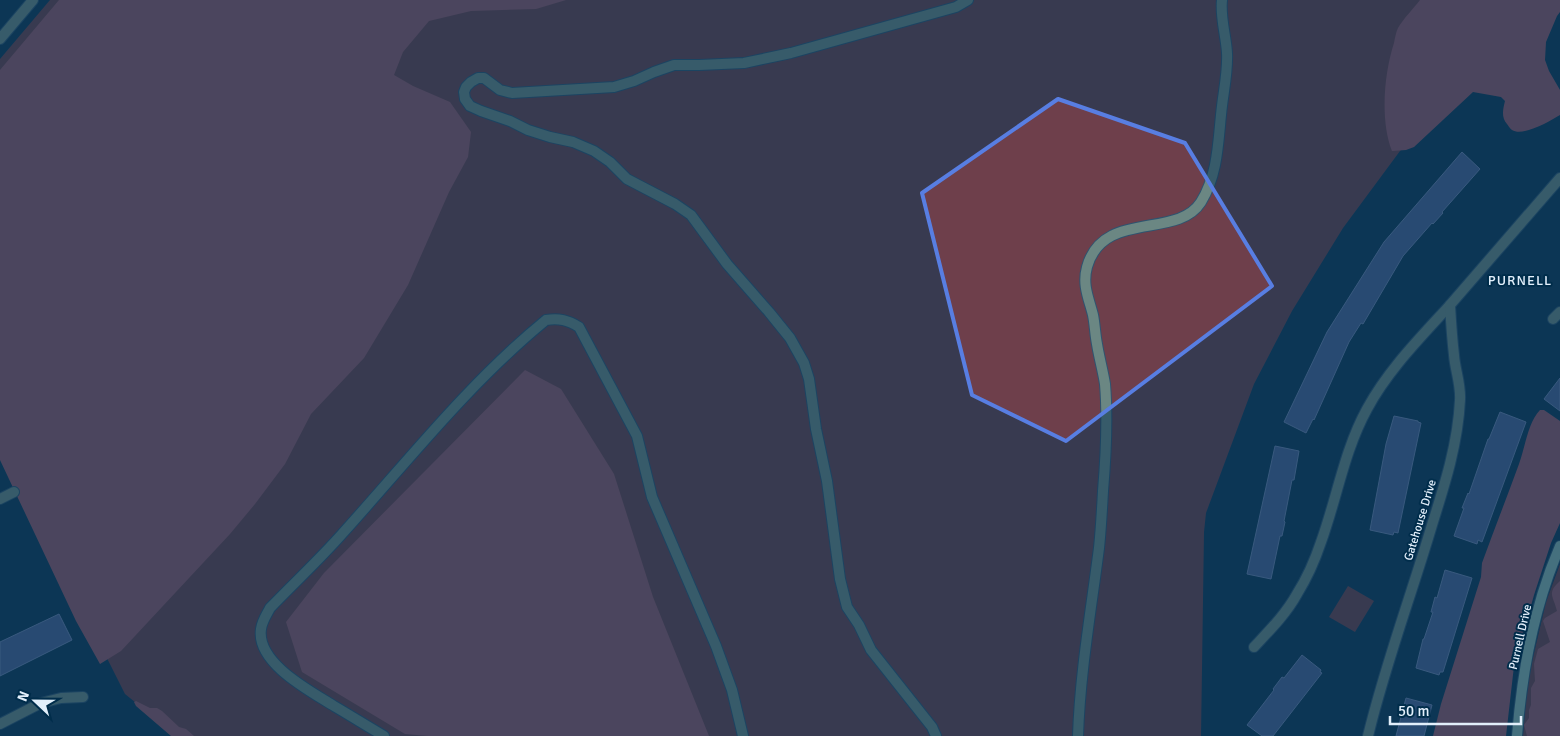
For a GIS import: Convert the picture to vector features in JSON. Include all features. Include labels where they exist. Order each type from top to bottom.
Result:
[{"type":"street","points":[[0,39],[33,0]]},
{"type":"street","points":[[936,736],[932,727],[871,650],[859,625],[847,607],[840,579],[827,481],[816,429],[809,378],[804,363],[790,338],[727,264],[691,215],[675,204],[627,179],[610,162],[594,151],[573,142],[536,132],[480,111],[470,106],[465,99],[464,92],[466,87],[478,78],[484,78],[500,90],[512,93],[614,87],[674,65],[744,63],[791,53],[956,7],[968,0]]},
{"type":"street","points":[[1078,736],[1082,677],[1099,546],[1106,458],[1107,416],[1104,377],[1093,316],[1086,295],[1084,280],[1086,269],[1090,257],[1098,245],[1108,237],[1127,230],[1170,221],[1187,215],[1200,203],[1209,186],[1216,165],[1226,79],[1227,54],[1223,30],[1222,0]]},
{"type":"street","points":[[1254,647],[1277,622],[1297,595],[1308,572],[1321,542],[1350,449],[1366,410],[1402,357],[1450,305],[1560,178]]},
{"type":"street","name":"Gatehouse Drive","points":[[1368,736],[1384,672],[1421,562],[1456,441],[1460,398],[1450,305]]},
{"type":"street","points":[[384,736],[294,681],[279,668],[269,656],[262,642],[260,629],[264,619],[270,608],[341,535],[440,422],[489,370],[546,320],[553,319],[570,322],[579,327],[637,436],[652,497],[716,646],[732,690],[743,736]]},
{"type":"street","points":[[0,499],[14,492]]},
{"type":"street","name":"Purnell Drive","points":[[1517,736],[1527,656],[1536,613],[1560,546]]},
{"type":"street","points":[[0,724],[41,703],[61,698],[83,697]]},
{"type":"highlighted area","points":[[1058,99],[1185,143],[1272,286],[1066,441],[972,395],[922,193]]},
{"type":"shaded area","points":[[50,0],[1560,0],[1469,80],[1400,151],[1343,228],[1292,311],[1254,384],[1206,513],[1204,532],[1201,736],[177,736],[125,694],[0,445],[0,59]]},
{"type":"shaded area","points":[[59,0],[566,0],[536,9],[471,11],[429,21],[403,52],[394,75],[413,86],[450,102],[471,132],[468,157],[449,192],[408,285],[364,358],[311,414],[285,464],[255,504],[230,534],[121,651],[100,664],[76,621],[0,460],[0,70]]},
{"type":"shaded area","points":[[1420,0],[1560,0],[1560,12],[1546,42],[1545,60],[1560,90],[1560,115],[1529,130],[1517,132],[1511,129],[1504,119],[1505,101],[1501,97],[1473,92],[1414,147],[1406,150],[1392,151],[1388,139],[1385,111],[1388,69],[1398,28]]},
{"type":"shaded area","points":[[525,370],[561,389],[614,474],[653,597],[709,736],[428,736],[405,734],[302,672],[286,622],[324,573]]},
{"type":"shaded area","points":[[1540,410],[1544,410],[1560,421],[1560,523],[1551,543],[1534,595],[1514,666],[1506,736],[1433,736],[1441,704],[1481,577],[1482,563],[1519,464],[1532,421]]},
{"type":"shaded area","points":[[1560,564],[1560,736],[1523,736],[1527,683],[1546,602]]},
{"type":"shaded area","points":[[1560,581],[1560,736],[1527,736],[1524,725],[1529,718],[1531,688],[1535,681],[1534,664],[1538,649],[1550,642],[1543,621],[1557,611],[1552,592]]},
{"type":"shaded area","points":[[1348,586],[1374,601],[1355,632],[1329,617]]},
{"type":"shaded area","points":[[136,701],[150,708],[157,708],[162,711],[179,727],[186,729],[194,736],[171,736],[136,706],[134,702]]},
{"type":"building","points":[[1462,152],[1480,169],[1403,256],[1363,324],[1361,323],[1349,342],[1314,420],[1306,433],[1284,422],[1327,332],[1384,242]]},
{"type":"building","points":[[1560,378],[1560,411],[1544,399]]},
{"type":"building","points":[[1500,412],[1526,422],[1482,542],[1478,540],[1477,544],[1454,536],[1464,508],[1462,508]]},
{"type":"building","points":[[1394,416],[1421,423],[1398,533],[1394,532],[1393,535],[1370,530],[1386,444]]},
{"type":"building","points":[[1275,446],[1299,451],[1282,536],[1280,536],[1271,579],[1247,574]]},
{"type":"building","points":[[1445,570],[1472,578],[1443,672],[1440,672],[1439,675],[1416,668],[1423,639],[1433,612],[1431,612],[1435,597],[1437,598]]},
{"type":"building","points":[[59,614],[72,640],[0,676],[0,642]]},
{"type":"building","points":[[1302,655],[1321,670],[1320,672],[1322,673],[1273,736],[1262,736],[1247,725],[1282,677],[1284,678]]},
{"type":"building","points":[[1406,698],[1432,705],[1424,736],[1396,736]]},
{"type":"district","name":"PURNELL","points":[[1520,280]]}]
